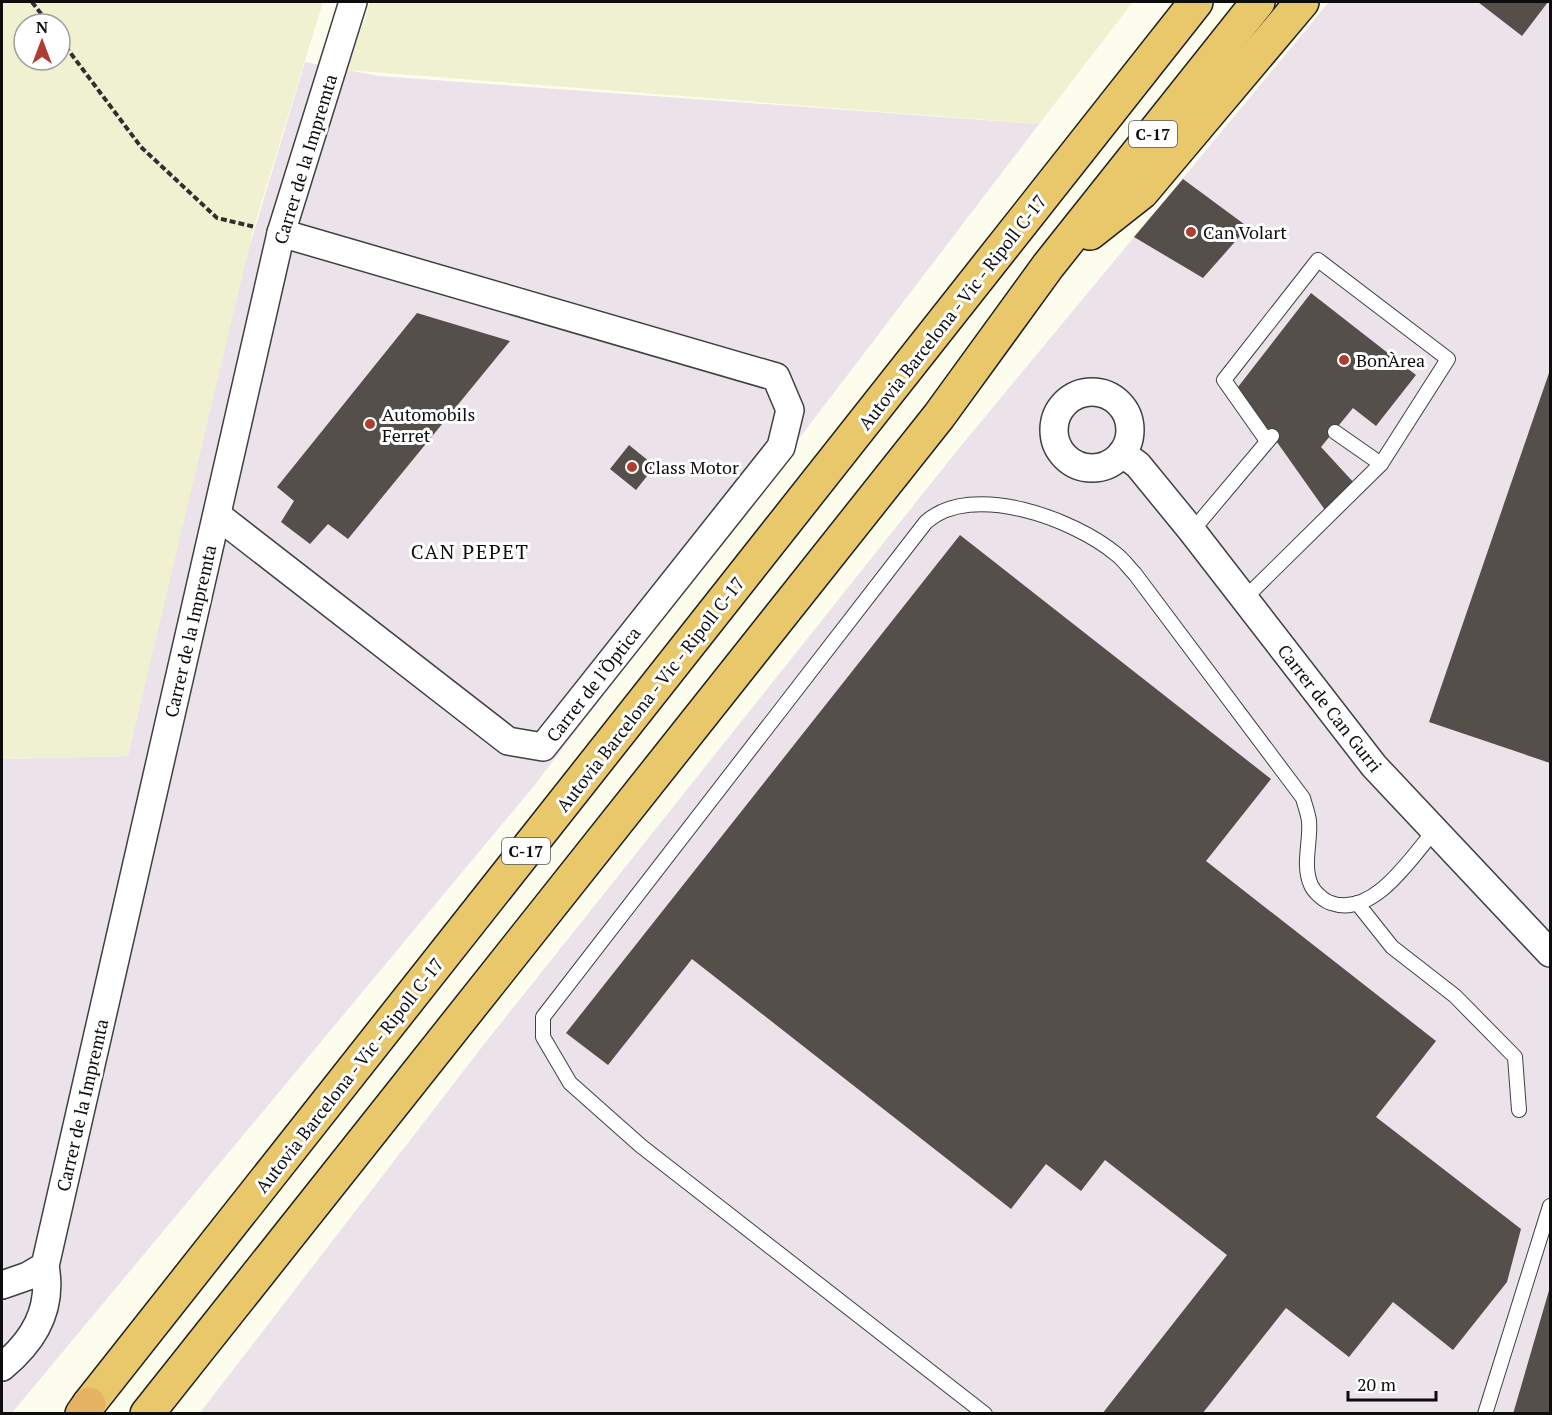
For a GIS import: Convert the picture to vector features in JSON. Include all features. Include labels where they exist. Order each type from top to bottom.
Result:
[{"type":"highway","points":[[1015,233],[1170,2]]},
{"type":"highway","name":"Autovia Barcelona - Vic - Ripoll C-17","points":[[85,1409],[1196,2]]},
{"type":"highway","name":"C-17","points":[[147,1413],[939,416],[1048,266],[1258,2]]},
{"type":"highway","points":[[1048,266],[1142,192],[1302,2]]},
{"type":"street","name":"Carrer de la Impremta","points":[[2,1367],[22,1351],[42,1319],[49,1285],[45,1266],[281,233],[353,2]]},
{"type":"street","name":"Carrer de l'Òptica","points":[[217,515],[508,741],[543,747],[781,447],[790,410],[776,377],[281,233]]},
{"type":"street","name":"Carrer de Can Gurri","points":[[1122,453],[1138,465],[1192,531],[1374,766],[1551,953]]},
{"type":"street","points":[[2,1285],[28,1276],[45,1266]]},
{"type":"lane","points":[[1192,531],[1269,439],[1224,380],[1318,260],[1448,359],[1381,464],[1244,599]]},
{"type":"lane","points":[[1335,432],[1381,464]]},
{"type":"lane","points":[[986,1413],[641,1146],[570,1083],[543,1037],[543,1017],[926,522],[947,509],[965,505],[999,505],[1063,522],[1116,553],[1153,596],[1303,798],[1309,821],[1307,861],[1311,886],[1325,901],[1339,906],[1357,903],[1382,891],[1434,831]]},
{"type":"lane","points":[[1357,903],[1392,947],[1455,996],[1515,1057],[1519,1110]]},
{"type":"lane","points":[[1485,1413],[1551,1206]]},
{"type":"path","points":[[72,55],[141,147],[217,218],[281,233]]},
{"type":"shaded area","points":[[1329,2],[1550,2],[1550,1413],[199,1414],[485,1043],[960,447]]},
{"type":"shaded area","points":[[305,62],[379,76],[1039,124],[534,786],[11,1414],[2,1413],[2,759],[128,756],[228,318]]},
{"type":"green space","points":[[2,2],[323,2],[254,227],[128,756],[2,759]]},
{"type":"green space","points":[[370,2],[1133,2],[1039,124],[347,70]]},
{"type":"building","points":[[1478,2],[1548,2],[1522,36]]},
{"type":"building","name":"Can Volart","points":[[1183,179],[1248,227],[1203,278],[1134,237]]},
{"type":"building","points":[[1311,293],[1416,375],[1376,426],[1353,408],[1321,447],[1356,485],[1325,510],[1238,387]]},
{"type":"building","points":[[417,313],[510,341],[348,539],[328,524],[310,544],[281,522],[294,501],[277,487]]},
{"type":"building","points":[[1550,370],[1550,763],[1429,722]]},
{"type":"building","name":"Class Motor","points":[[629,445],[655,466],[636,490],[610,469]]},
{"type":"building","points":[[960,535],[1271,779],[1206,861],[1436,1041],[1376,1117],[1521,1229],[1507,1282],[1453,1350],[1393,1302],[1349,1357],[1286,1308],[1202,1414],[1102,1414],[1227,1255],[1105,1160],[1081,1191],[1046,1164],[1011,1209],[692,959],[608,1065],[566,1033]]},
{"type":"building","points":[[1550,1287],[1550,1414],[1513,1414]]},
{"type":"place","name":"Can Volart","points":[[1191,232]]},
{"type":"place","name":"BonÀrea","points":[[1344,360]]},
{"type":"place","name":"Automobils Ferret","points":[[370,424]]},
{"type":"place","name":"Class Motor","points":[[632,467]]},
{"type":"district","name":"CAN PEPET","points":[[470,551]]}]
